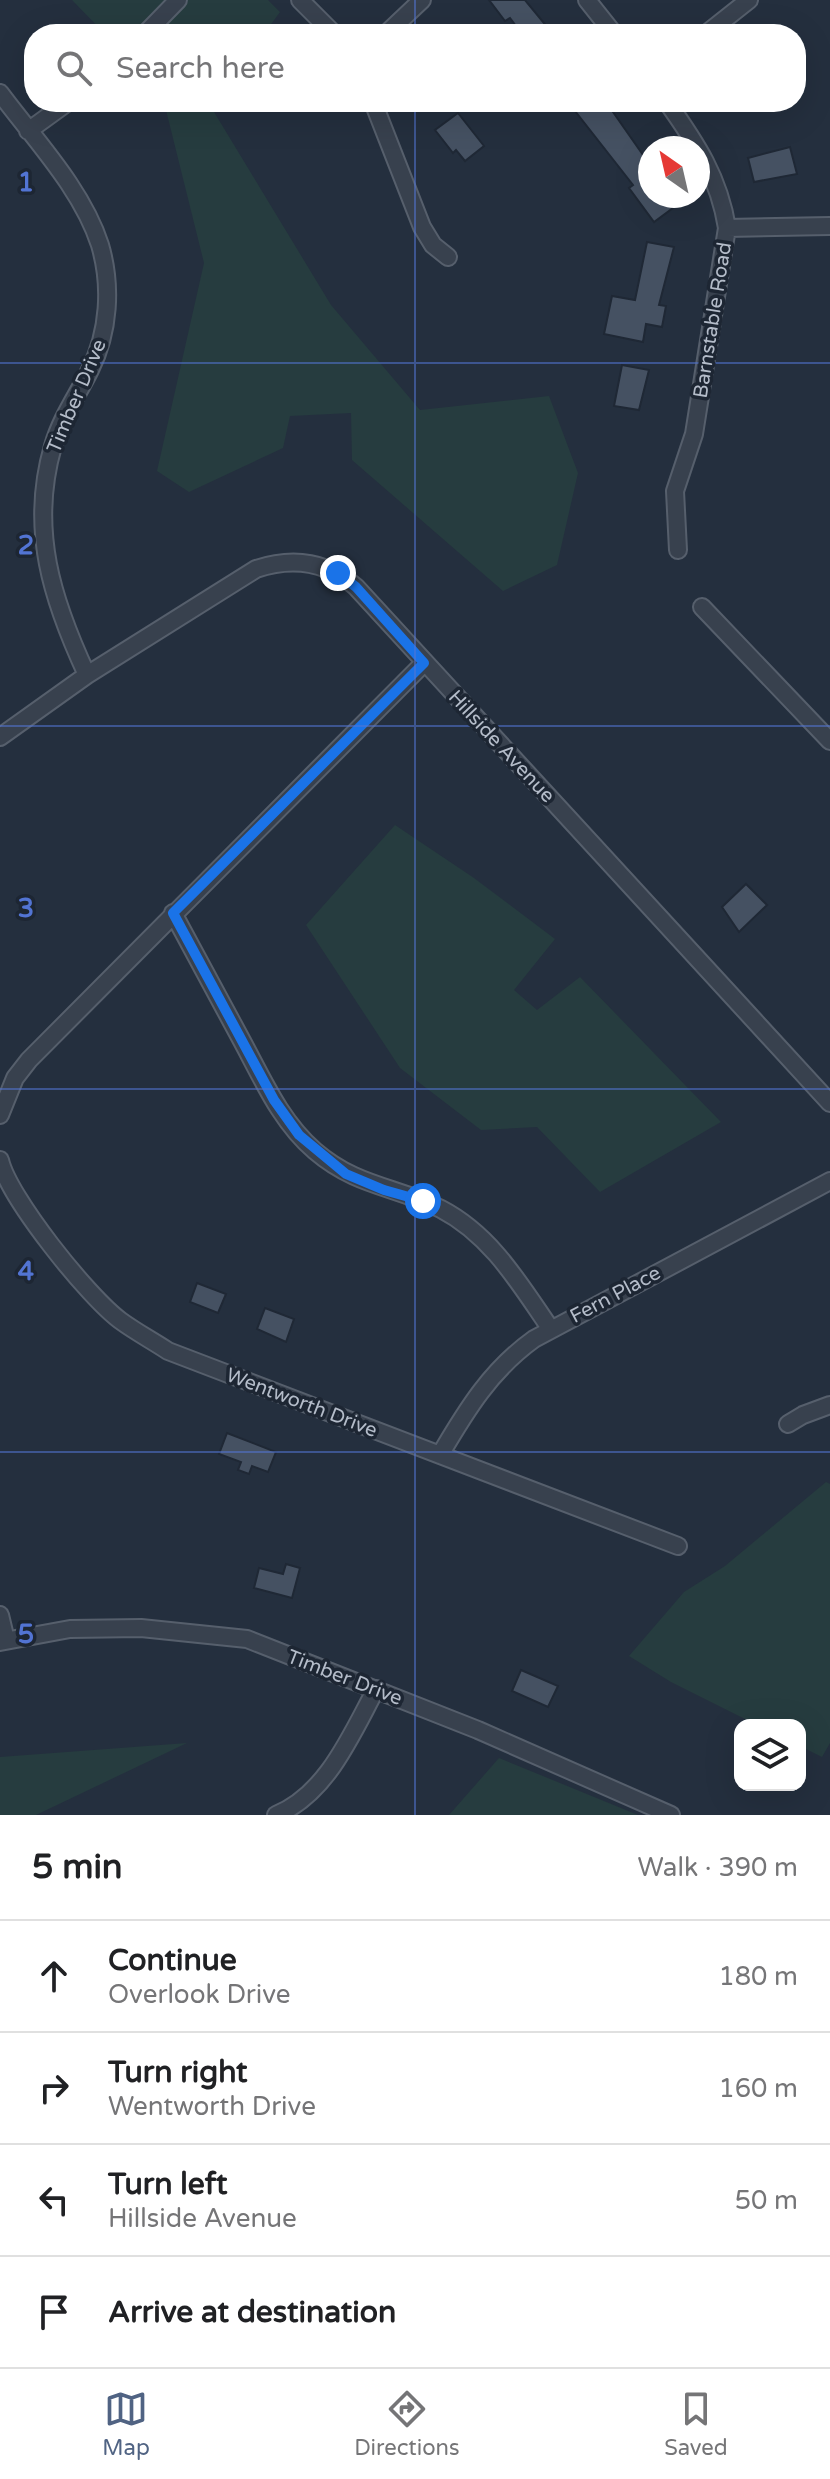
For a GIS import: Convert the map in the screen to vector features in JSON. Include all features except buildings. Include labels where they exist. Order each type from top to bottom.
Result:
[{"type":"street","points":[[155,24],[178,0]]},
{"type":"street","points":[[300,0],[324,24]]},
{"type":"street","points":[[397,24],[422,0]]},
{"type":"street","points":[[587,0],[606,24]]},
{"type":"street","points":[[719,24],[749,0]]},
{"type":"street","name":"Timber Drive","points":[[0,93],[87,214],[100,247],[107,283],[106,319],[100,345],[53,444],[43,497],[43,551],[48,578],[65,629],[87,675]]},
{"type":"street","points":[[28,131],[54,112]]},
{"type":"street","points":[[377,112],[422,227],[433,245],[448,257]]},
{"type":"street","name":"Barnstable Road","points":[[674,112],[711,169],[722,197],[727,228],[694,434],[675,491],[678,550]]},
{"type":"street","points":[[727,228],[830,226]]},
{"type":"street","name":"Hillside Avenue","points":[[0,737],[87,675],[239,578],[283,561],[321,565],[346,578],[737,998],[830,1103]]},
{"type":"street","points":[[702,607],[830,741]]},
{"type":"street","points":[[0,1115],[15,1078],[29,1060],[424,663]]},
{"type":"street","points":[[173,913],[274,1100],[299,1135],[346,1174],[384,1190],[423,1201],[476,1232],[504,1261],[550,1328]]},
{"type":"street","name":"Wentworth Drive","points":[[0,1160],[15,1197],[98,1300],[119,1320],[168,1351],[678,1546]]},
{"type":"street","name":"Fern Place","points":[[440,1455],[478,1390],[495,1371],[550,1328],[830,1181]]},
{"type":"street","points":[[788,1424],[830,1405]]},
{"type":"street","points":[[0,1615],[3,1641]]},
{"type":"street","name":"Timber Drive","points":[[3,1641],[70,1629],[141,1628],[247,1639],[478,1730],[671,1815]]},
{"type":"street","points":[[276,1815],[289,1810],[317,1786],[376,1689]]},
{"type":"green space","points":[[72,0],[268,0],[280,12],[271,24],[95,24]]},
{"type":"green space","points":[[166,112],[214,112],[331,305],[420,410],[549,396],[578,473],[557,565],[503,591],[352,460],[351,413],[290,416],[283,448],[189,492],[157,471],[204,263]]},
{"type":"green space","points":[[395,825],[474,878],[555,939],[514,990],[537,1010],[580,977],[721,1122],[600,1192],[537,1127],[481,1130],[400,1068],[306,925]]},
{"type":"green space","points":[[826,1482],[830,1484],[830,1743],[822,1757],[806,1749],[806,1719],[745,1719],[671,1682],[629,1656],[684,1592],[725,1566]]},
{"type":"green space","points":[[187,1743],[36,1815],[0,1815],[0,1757]]},
{"type":"green space","points":[[499,1758],[638,1815],[449,1815]]},
{"type":"route","points":[[338,573],[356,587],[424,663],[173,913],[274,1100],[299,1135],[313,1150],[346,1174],[384,1190],[423,1201]]}]
